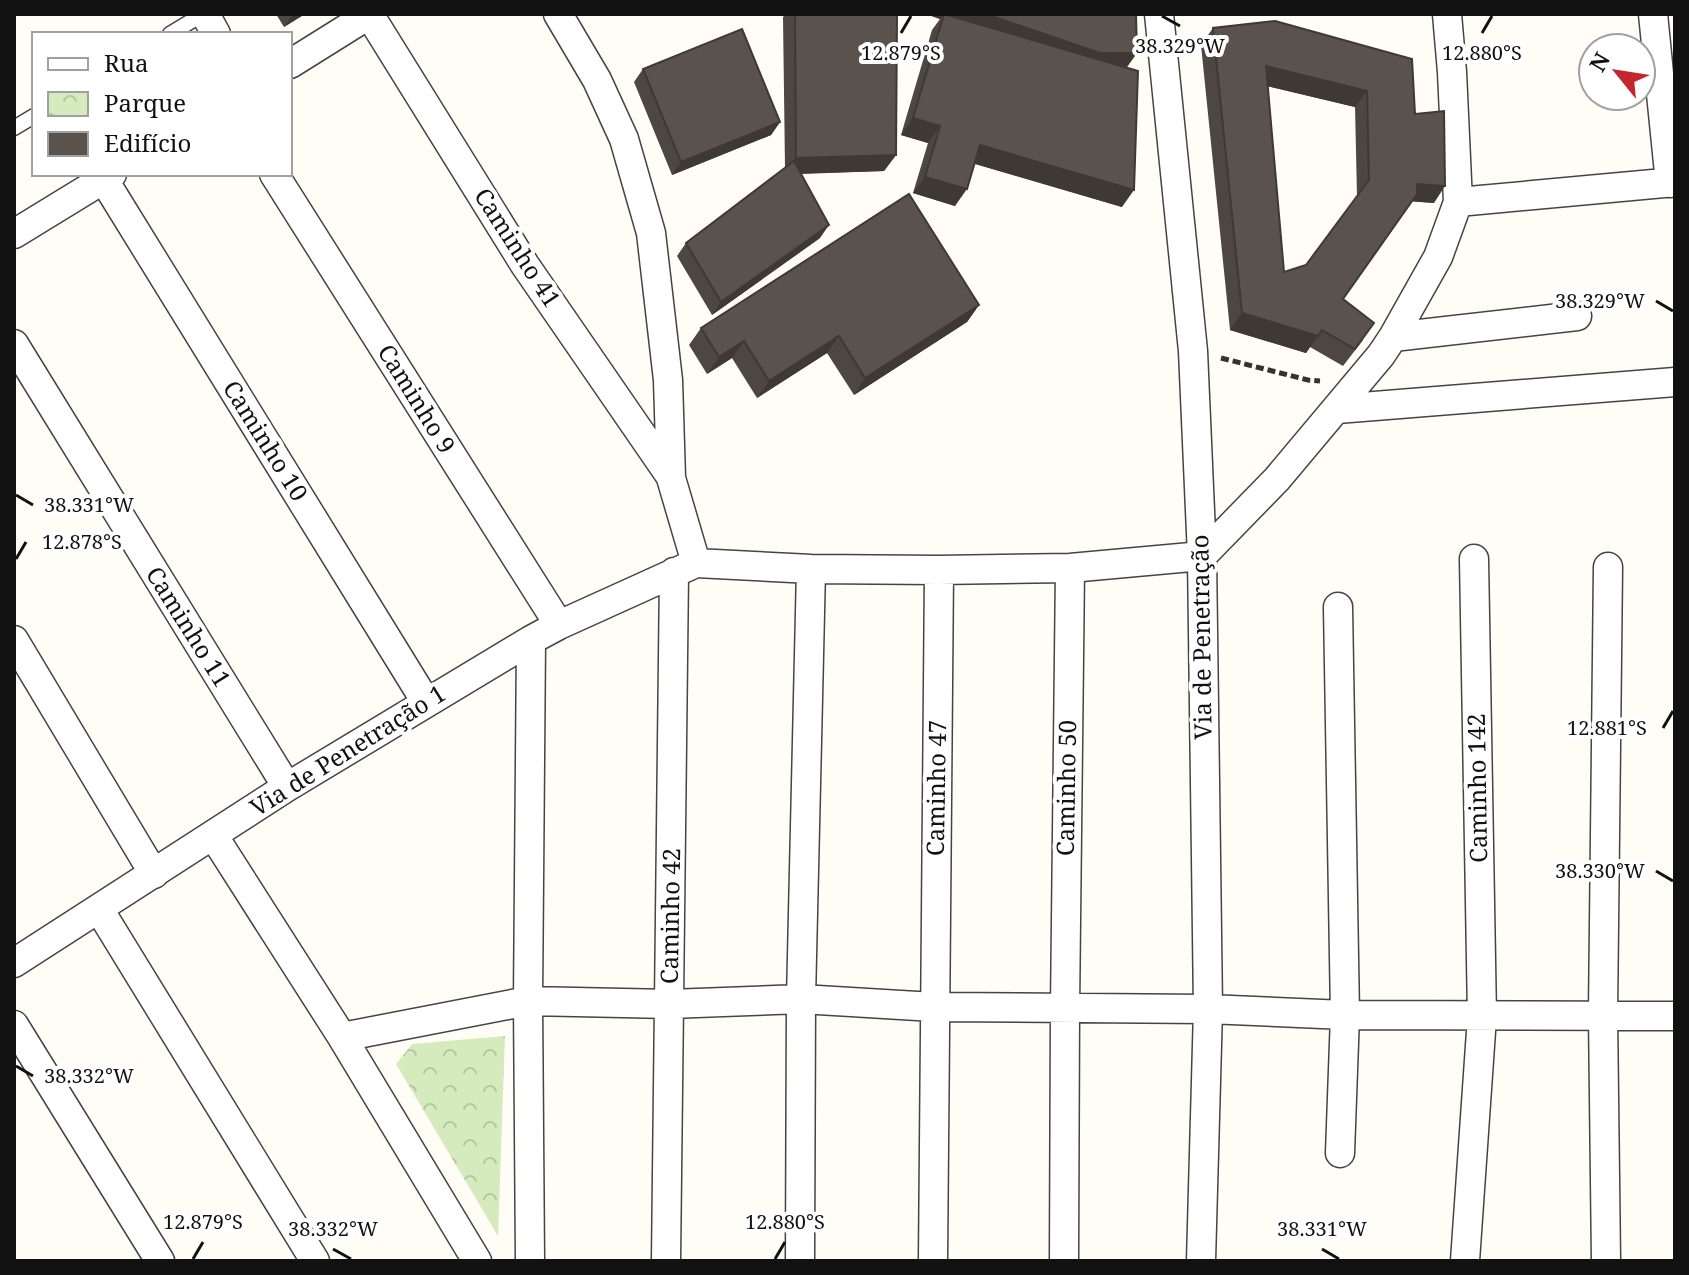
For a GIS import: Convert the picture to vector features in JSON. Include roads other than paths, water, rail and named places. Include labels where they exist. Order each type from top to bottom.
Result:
[{"type":"street","points":[[204,14],[215,32]]},
{"type":"street","points":[[292,63],[370,14]]},
{"type":"street","name":"Caminho 41","points":[[370,14],[525,265],[671,478]]},
{"type":"street","points":[[558,14],[597,80],[624,139],[651,233],[668,380],[671,478]]},
{"type":"street","name":"Via de Penetração","points":[[1159,14],[1193,351],[1202,556],[1208,1009],[1201,1261]]},
{"type":"street","points":[[685,567],[1070,568],[1202,556],[1277,479],[1387,346],[1438,257],[1458,202],[1447,14]]},
{"type":"street","points":[[1458,202],[1673,182],[1653,14]]},
{"type":"street","name":"Caminho 9","points":[[275,176],[559,625]]},
{"type":"street","points":[[14,234],[108,177]]},
{"type":"street","name":"Caminho 10","points":[[108,177],[426,702]]},
{"type":"street","points":[[1387,346],[1577,316]]},
{"type":"street","name":"Caminho 11","points":[[14,344],[287,787]]},
{"type":"street","points":[[1337,409],[1675,382]]},
{"type":"street","name":"Caminho 42","points":[[666,1261],[670,1004],[685,567],[671,478]]},
{"type":"street","name":"Caminho 142","points":[[1465,1261],[1482,1017],[1474,559]]},
{"type":"street","name":"Via de Penetração 1","points":[[16,958],[99,909],[287,787],[531,640],[685,567]]},
{"type":"street","points":[[1606,1261],[1603,1014],[1608,567]]},
{"type":"street","name":"Caminho 50","points":[[1064,1261],[1070,568]]},
{"type":"street","points":[[800,1261],[801,999],[811,569]]},
{"type":"street","name":"Caminho 47","points":[[933,1261],[939,570]]},
{"type":"street","points":[[1338,607],[1345,1015],[1340,1153]]},
{"type":"street","points":[[14,640],[154,874]]},
{"type":"street","points":[[530,1261],[528,1001],[531,640]]},
{"type":"street","points":[[213,835],[342,1037],[477,1261]]},
{"type":"street","points":[[99,909],[315,1261]]},
{"type":"street","points":[[342,1037],[528,1001],[670,1004],[801,999],[934,1007],[1208,1009],[1345,1015],[1675,1016]]},
{"type":"street","points":[[14,1025],[160,1261]]},
{"type":"lane","points":[[173,32],[204,14]]},
{"type":"lane","points":[[14,128],[32,117]]}]
